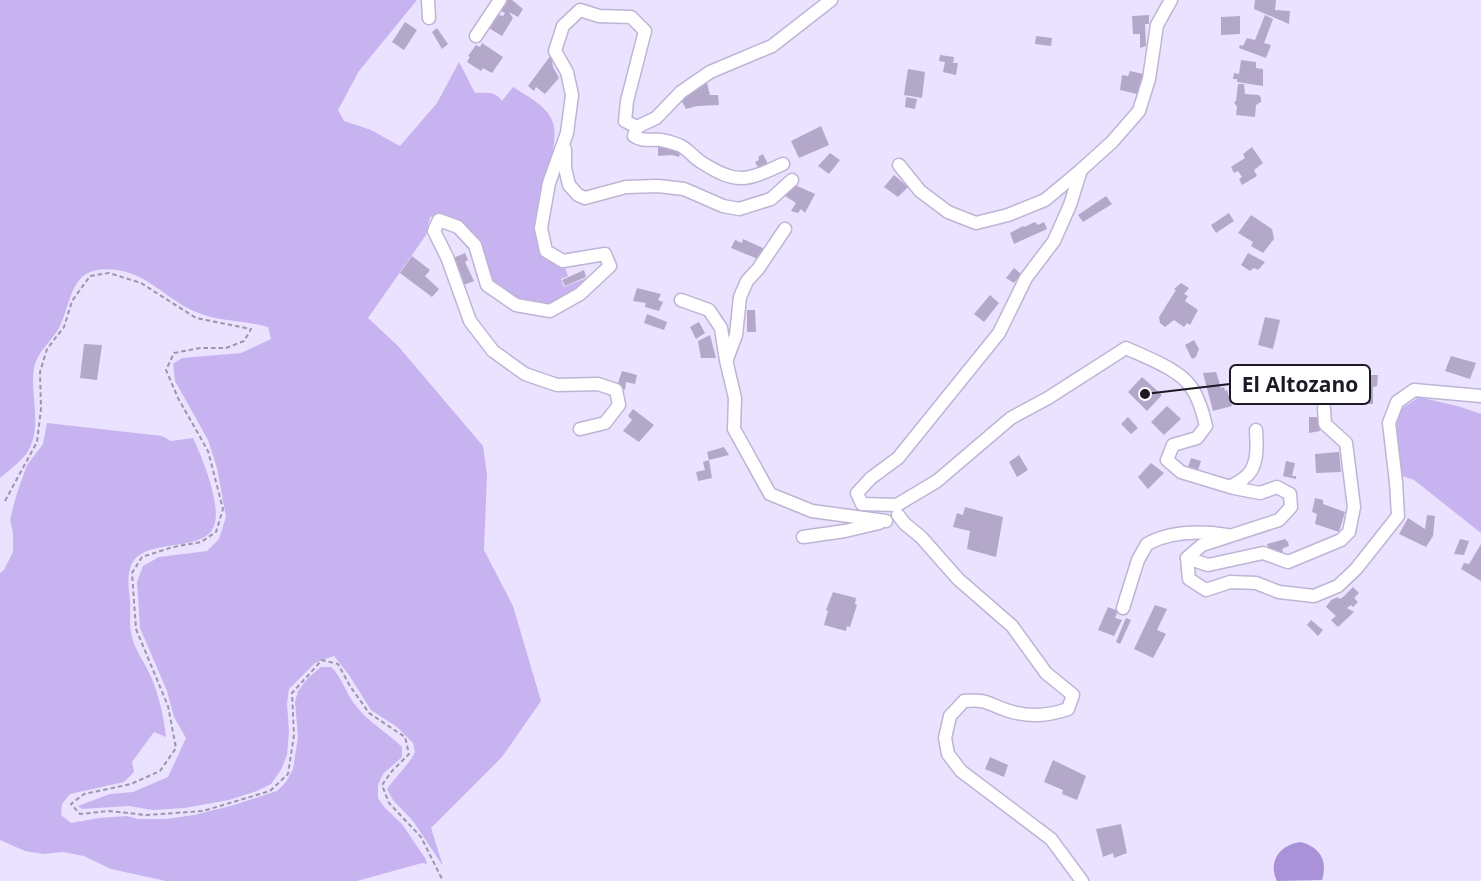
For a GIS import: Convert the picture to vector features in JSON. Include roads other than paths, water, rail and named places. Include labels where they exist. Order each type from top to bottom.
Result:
[{"type":"street","points":[[428,0],[429,18]]},
{"type":"street","points":[[476,36],[500,0]]},
{"type":"street","points":[[783,164],[741,179],[731,177],[700,161],[683,147],[663,140],[643,140],[634,136],[638,127],[656,118],[681,92],[710,72],[772,46],[831,0]]},
{"type":"street","points":[[899,165],[920,191],[948,212],[976,223],[1008,215],[1045,200],[1112,141],[1140,111],[1149,79],[1157,25],[1171,0]]},
{"type":"street","points":[[638,127],[625,121],[627,101],[645,31],[631,17],[599,16],[580,10],[563,26],[555,51],[567,72],[572,95],[564,152],[565,168],[570,185],[578,195],[585,198],[626,187],[658,186],[684,189],[723,206],[739,208],[771,199],[792,180]]},
{"type":"street","points":[[567,133],[549,183],[541,228],[546,251],[563,261],[605,254],[610,266],[580,294],[550,311],[516,305],[487,285],[475,245],[458,227],[439,220],[434,231],[447,257],[470,321],[493,351],[525,374],[557,385],[598,384],[616,390],[619,405],[605,423],[580,429]]},
{"type":"street","points":[[1081,170],[1070,205],[1054,241],[1026,278],[999,333],[898,458],[857,493],[862,504],[897,516],[921,537],[958,579],[1012,626],[1046,673],[1073,695],[1068,709],[1055,714],[1024,715],[982,699],[964,701],[950,716],[945,738],[948,754],[961,771],[1051,839],[1075,875],[1082,881]]},
{"type":"street","points":[[726,360],[736,335],[740,297],[747,281],[758,269],[785,228]]},
{"type":"street","points":[[681,300],[710,310],[721,328],[735,398],[734,429],[770,494],[812,511],[897,516]]},
{"type":"street","points":[[803,537],[845,531],[897,516],[1011,418],[1048,398],[1126,348],[1167,367],[1190,385],[1202,408],[1206,426],[1197,438],[1173,445],[1167,460],[1181,472],[1231,487],[1260,493],[1277,487],[1290,494],[1291,507],[1279,520],[1202,546],[1187,558]]},
{"type":"street","points":[[1187,558],[1189,579],[1206,590],[1230,582],[1256,583],[1279,592],[1314,596],[1338,586],[1356,568],[1398,516],[1389,423],[1397,402],[1414,390],[1481,396]]},
{"type":"street","points":[[1187,558],[1208,565],[1263,553],[1288,562],[1341,540],[1349,532],[1354,507],[1346,444],[1325,424],[1324,408]]},
{"type":"street","points":[[1231,487],[1243,479],[1252,468],[1257,453],[1256,430]]},
{"type":"street","points":[[1123,608],[1138,560],[1147,544],[1184,533],[1197,532],[1232,536]]},
{"type":"place","name":"El Altozano","points":[[1145,394]]}]
